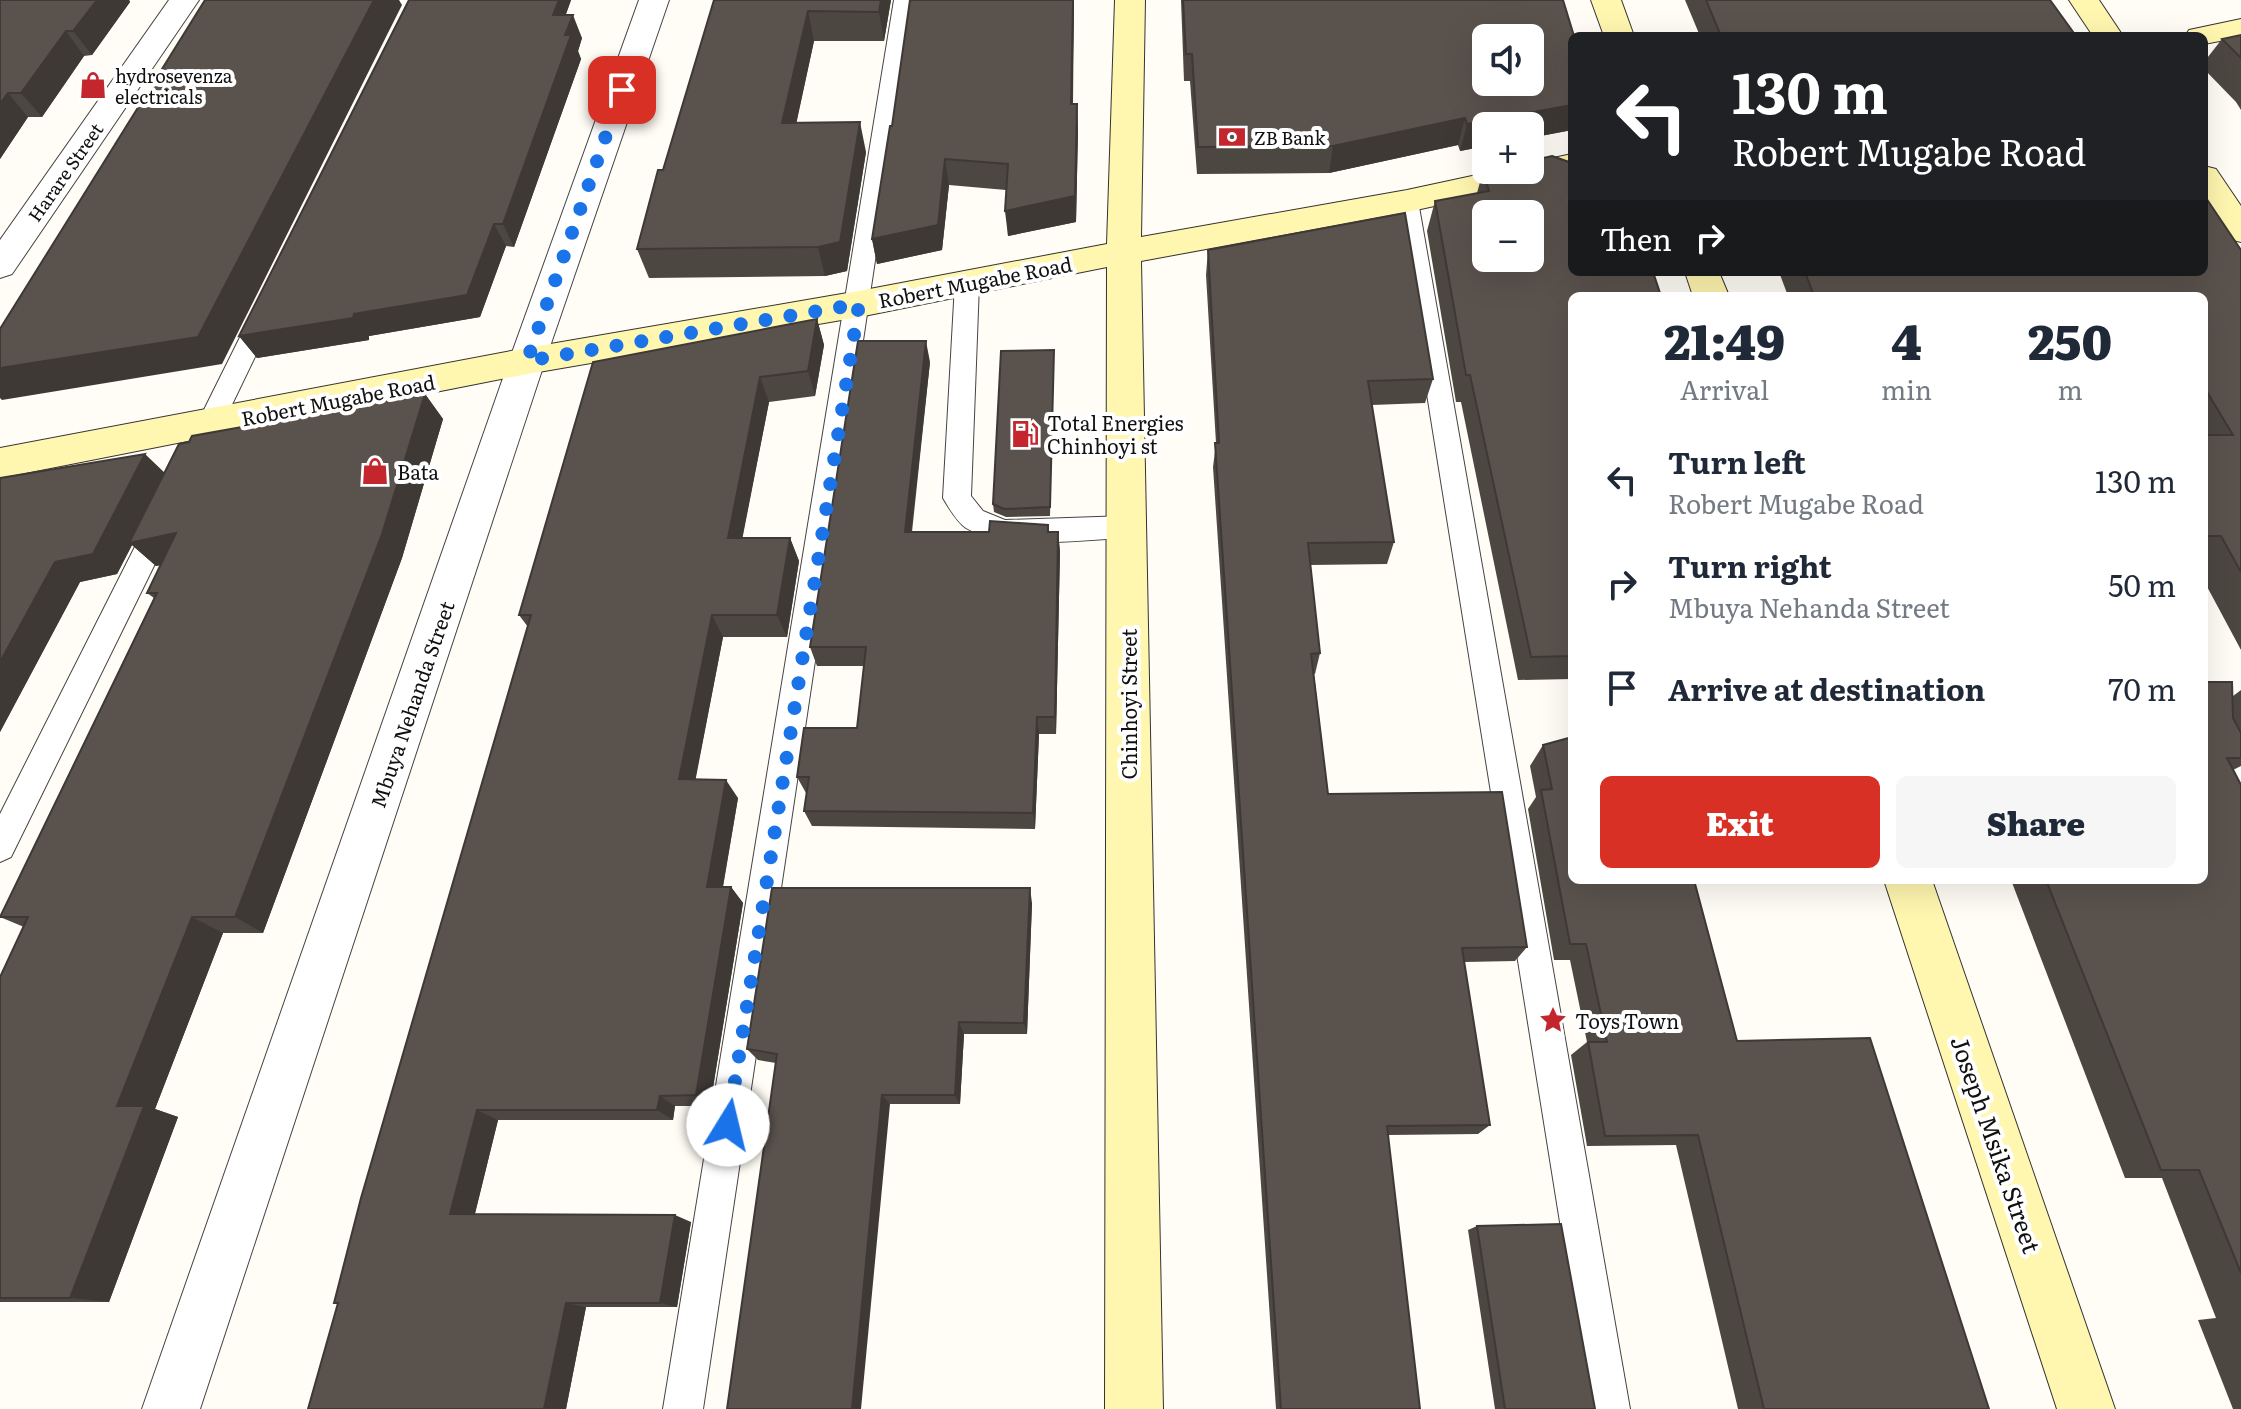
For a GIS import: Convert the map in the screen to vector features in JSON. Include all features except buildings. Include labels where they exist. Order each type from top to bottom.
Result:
[{"type":"street","name":"Harare Street","points":[[0,266],[184,0]]},
{"type":"street","name":"Mbuya Nehanda Street","points":[[171,1409],[527,361],[654,0]]},
{"type":"street","name":"Chinhoyi Street","points":[[1130,0],[1124,252],[1134,1409]]},
{"type":"street","points":[[1606,0],[1618,32]]},
{"type":"street","points":[[2084,0],[2105,32]]},
{"type":"street","points":[[2208,34],[2241,28]]},
{"type":"street","name":"Robert Mugabe Road","points":[[0,463],[527,361],[859,304],[1407,201],[1568,166]]},
{"type":"street","points":[[2208,183],[2241,231]]},
{"type":"street","name":"Joseph Msika Street","points":[[1909,884],[2086,1409]]},
{"type":"lane","points":[[683,1409],[859,304],[904,0]]},
{"type":"lane","points":[[1407,201],[1610,1409]]},
{"type":"lane","points":[[189,467],[279,283]]},
{"type":"lane","points":[[967,284],[957,498],[973,519],[1003,531],[1127,527]]},
{"type":"lane","points":[[0,847],[175,495]]},
{"type":"lane","points":[[2208,713],[2241,778]]},
{"type":"place","name":"hydrosevenza electricals","points":[[93,85]]},
{"type":"place","name":"ZB Bank","points":[[1232,137]]},
{"type":"place","name":"Total Energies Chinhoyi st","points":[[1025,434]]},
{"type":"place","name":"Bata","points":[[375,471]]},
{"type":"place","name":"Toys Town","points":[[1553,1020]]},
{"type":"route","points":[[622,90],[527,361],[859,304],[728,1125]]}]
